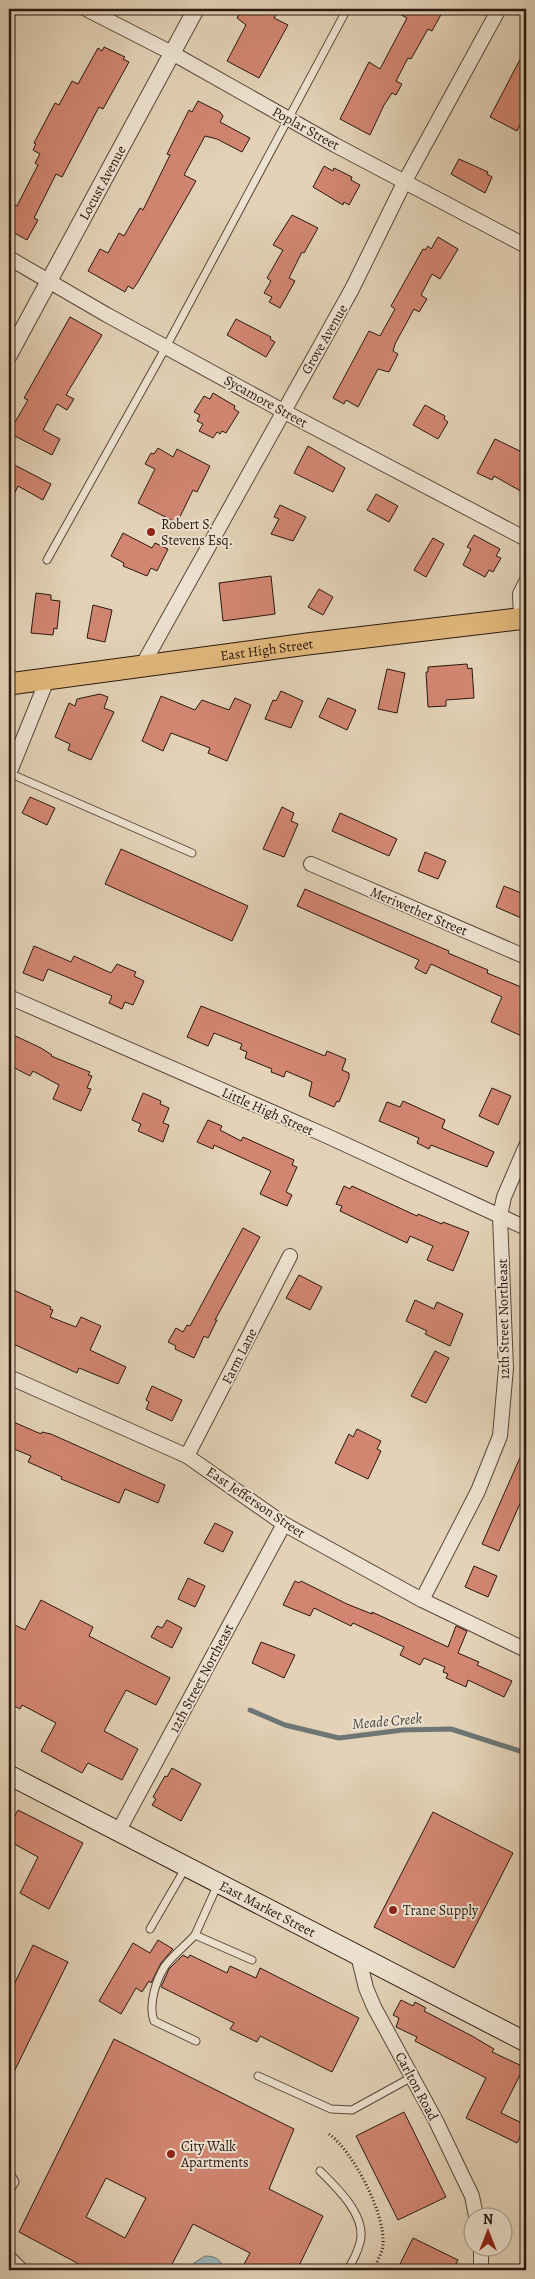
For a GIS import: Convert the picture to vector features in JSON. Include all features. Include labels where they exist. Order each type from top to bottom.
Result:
[{"type":"main road","name":"East High Street","points":[[9,684],[524,618]]},
{"type":"main road","name":"East Market Street","points":[[9,1775],[526,2042]]},
{"type":"street","name":"Poplar Street","points":[[86,9],[172,53],[288,119],[526,246]]},
{"type":"street","name":"Locust Avenue","points":[[9,355],[196,9]]},
{"type":"street","name":"Grove Avenue","points":[[142,666],[352,289],[405,181],[499,9]]},
{"type":"street","name":"Sycamore Street","points":[[9,258],[283,411],[526,539]]},
{"type":"street","points":[[524,618],[520,594],[526,582]]},
{"type":"street","points":[[9,774],[47,680]]},
{"type":"street","name":"Meriwether Street","points":[[311,864],[526,957]]},
{"type":"street","name":"Little High Street","points":[[9,997],[327,1136],[526,1228]]},
{"type":"street","name":"12th Street Northeast","points":[[422,1600],[478,1491],[500,1436],[506,1368],[500,1216],[504,1197],[526,1146]]},
{"type":"street","name":"Farm Lane","points":[[187,1456],[290,1256]]},
{"type":"street","name":"East Jefferson Street","points":[[9,1377],[187,1456],[284,1524],[422,1600],[526,1650]]},
{"type":"street","name":"12th Street Northeast","points":[[118,1832],[284,1524]]},
{"type":"street","name":"Carlton Road","points":[[358,1955],[366,1988],[374,2007],[412,2077],[472,2196],[474,2206]]},
{"type":"street","points":[[481,2256],[481,2270]]},
{"type":"street","points":[[9,2258],[21,2270]]},
{"type":"lane","points":[[46,560],[166,347],[347,9]]},
{"type":"lane","points":[[9,774],[192,853]]},
{"type":"lane","points":[[150,1929],[186,1867]]},
{"type":"lane","points":[[196,2041],[154,2021],[151,2014],[155,1990],[166,1966],[196,1935],[218,1883]]},
{"type":"lane","points":[[196,1935],[252,1960]]},
{"type":"lane","points":[[258,2076],[331,2109],[341,2111],[352,2110],[412,2077]]},
{"type":"lane","points":[[320,2170],[343,2196],[360,2225],[360,2241],[348,2270]]},
{"type":"lane","points":[[9,2171],[13,2175],[15,2182],[9,2192]]},
{"type":"path","points":[[329,2134],[338,2141],[346,2152],[373,2199],[380,2218],[382,2248],[373,2270]]},
{"type":"water","points":[[205,2256],[218,2259],[225,2270],[192,2270],[194,2263]]},
{"type":"building","points":[[242,9],[280,9],[274,18],[288,25],[259,78],[227,61],[246,25],[237,18]]},
{"type":"building","points":[[390,9],[444,9],[432,31],[428,29],[411,59],[408,58],[396,81],[402,84],[396,95],[392,93],[384,105],[370,135],[340,119],[369,62],[380,69],[407,18]]},
{"type":"building","points":[[104,47],[125,57],[123,59],[129,62],[103,109],[99,107],[62,177],[56,174],[34,218],[38,220],[27,240],[9,230],[9,213],[13,204],[17,206],[38,165],[35,163],[40,154],[33,150],[36,144],[34,143],[55,103],[59,105],[72,81],[78,84],[98,48],[102,51]]},
{"type":"building","points":[[526,48],[526,112],[517,131],[490,117]]},
{"type":"building","points":[[198,101],[220,112],[223,116],[220,122],[250,138],[242,152],[217,139],[205,136],[184,175],[196,181],[138,282],[133,289],[128,286],[125,292],[88,271],[100,249],[108,253],[119,233],[124,236],[140,208],[143,210],[170,155],[167,154],[189,110],[192,112]]},
{"type":"building","points":[[459,159],[488,172],[487,174],[492,177],[485,193],[451,174]]},
{"type":"building","points":[[324,166],[333,171],[334,168],[352,177],[351,180],[360,185],[349,205],[344,202],[343,205],[313,187]]},
{"type":"building","points":[[292,215],[318,228],[304,253],[302,252],[289,278],[295,281],[280,308],[269,302],[272,297],[264,293],[271,281],[267,278],[283,250],[273,245]]},
{"type":"building","points":[[438,237],[458,249],[440,279],[432,274],[421,295],[427,299],[419,312],[414,309],[395,344],[393,351],[398,354],[389,372],[378,369],[358,407],[346,400],[344,404],[333,398],[369,331],[380,336],[395,309],[391,306],[423,249],[425,250],[428,246],[431,249]]},
{"type":"building","points":[[70,317],[102,335],[66,395],[74,399],[67,410],[57,404],[43,430],[60,439],[52,455],[9,433],[9,427],[11,422],[15,422],[28,400],[24,398]]},
{"type":"building","points":[[236,319],[271,337],[270,339],[275,342],[266,357],[227,335]]},
{"type":"building","points":[[213,393],[235,406],[234,409],[239,412],[226,433],[222,431],[220,434],[217,432],[213,438],[199,431],[203,424],[197,421],[200,415],[194,412],[204,396],[210,399]]},
{"type":"building","points":[[425,405],[445,416],[444,419],[448,422],[438,439],[413,425]]},
{"type":"building","points":[[495,439],[526,454],[526,494],[494,476],[492,480],[477,473]]},
{"type":"building","points":[[308,446],[345,468],[333,492],[294,473]]},
{"type":"building","points":[[158,448],[173,457],[177,449],[210,466],[197,492],[193,490],[177,523],[138,503],[155,469],[145,464],[151,453],[154,454]]},
{"type":"building","points":[[9,462],[51,484],[43,500],[18,486],[9,505]]},
{"type":"building","points":[[376,494],[398,506],[389,522],[367,510]]},
{"type":"building","points":[[280,505],[306,517],[293,541],[271,534],[279,519],[274,517]]},
{"type":"building","points":[[123,533],[152,548],[155,543],[168,549],[157,571],[151,568],[147,576],[123,566],[124,563],[111,556]]},
{"type":"building","points":[[474,535],[500,549],[496,556],[501,558],[493,572],[489,570],[485,577],[463,565],[471,549],[467,547]]},
{"type":"building","points":[[433,538],[444,544],[426,577],[414,570]]},
{"type":"building","points":[[271,576],[275,614],[223,621],[219,583]]},
{"type":"building","points":[[319,589],[333,597],[323,615],[308,607]]},
{"type":"building","points":[[36,593],[51,595],[51,600],[60,601],[57,629],[54,628],[53,635],[31,633]]},
{"type":"building","points":[[93,605],[112,610],[105,642],[87,638]]},
{"type":"building","points":[[467,664],[468,669],[472,668],[474,698],[446,700],[446,706],[428,707],[426,672],[428,672],[428,667]]},
{"type":"building","points":[[387,669],[405,673],[397,713],[378,709]]},
{"type":"building","points":[[281,691],[303,701],[291,728],[265,719],[273,700],[276,701]]},
{"type":"building","points":[[100,694],[108,697],[104,708],[114,712],[91,760],[68,750],[70,744],[55,737],[69,703],[75,706],[77,699]]},
{"type":"building","points":[[161,696],[195,710],[202,700],[229,710],[235,698],[251,705],[227,761],[208,753],[210,748],[171,733],[163,751],[142,741]]},
{"type":"building","points":[[328,698],[356,710],[347,730],[319,717]]},
{"type":"building","points":[[30,797],[55,808],[47,825],[22,813]]},
{"type":"building","points":[[282,807],[294,813],[291,821],[298,824],[284,857],[263,849]]},
{"type":"building","points":[[340,813],[397,839],[389,856],[332,831]]},
{"type":"building","points":[[121,849],[248,906],[232,941],[105,884]]},
{"type":"building","points":[[425,852],[446,861],[438,879],[418,871]]},
{"type":"building","points":[[504,886],[526,895],[526,920],[496,907]]},
{"type":"building","points":[[305,889],[449,951],[448,953],[488,970],[487,973],[526,989],[526,1038],[491,1022],[502,997],[431,964],[426,974],[415,968],[419,960],[297,906]]},
{"type":"building","points":[[34,946],[71,962],[74,956],[111,973],[117,964],[136,972],[134,976],[144,981],[133,1005],[125,1002],[122,1009],[109,1003],[112,996],[48,969],[43,981],[23,973]]},
{"type":"building","points":[[201,1006],[325,1056],[327,1051],[346,1059],[342,1070],[349,1073],[349,1078],[339,1102],[337,1101],[334,1107],[309,1096],[312,1082],[286,1071],[284,1077],[271,1072],[272,1069],[245,1058],[247,1052],[240,1049],[242,1044],[214,1033],[208,1046],[187,1037]]},
{"type":"building","points":[[9,1033],[41,1048],[51,1056],[90,1072],[88,1075],[92,1076],[87,1088],[91,1089],[81,1111],[53,1099],[59,1085],[33,1071],[30,1076],[9,1065]]},
{"type":"building","points":[[492,1088],[511,1096],[498,1125],[479,1116]]},
{"type":"building","points":[[143,1093],[161,1101],[160,1104],[169,1108],[163,1123],[169,1125],[163,1142],[138,1131],[141,1124],[132,1120]]},
{"type":"building","points":[[403,1101],[445,1120],[442,1128],[494,1152],[487,1167],[431,1145],[429,1149],[417,1143],[419,1138],[379,1121],[387,1102],[400,1107]]},
{"type":"building","points":[[208,1120],[222,1126],[220,1130],[241,1141],[243,1137],[294,1160],[292,1165],[297,1167],[286,1192],[292,1195],[287,1206],[260,1194],[271,1171],[214,1145],[213,1149],[197,1142]]},
{"type":"building","points":[[344,1186],[350,1189],[352,1186],[417,1216],[418,1214],[469,1232],[453,1271],[427,1260],[433,1246],[410,1236],[407,1243],[340,1211],[342,1206],[336,1204]]},
{"type":"building","points":[[243,1228],[260,1237],[215,1320],[217,1320],[208,1338],[204,1336],[194,1358],[175,1349],[176,1346],[168,1342],[176,1328],[183,1332],[187,1325],[190,1326]]},
{"type":"building","points":[[299,1275],[322,1287],[310,1310],[286,1298]]},
{"type":"building","points":[[9,1288],[51,1307],[50,1309],[53,1310],[50,1317],[76,1327],[81,1317],[101,1326],[90,1350],[126,1367],[118,1384],[79,1368],[77,1373],[9,1342]]},
{"type":"building","points":[[415,1300],[434,1309],[437,1302],[463,1314],[450,1346],[425,1334],[427,1331],[406,1321]]},
{"type":"building","points":[[435,1351],[449,1358],[426,1403],[411,1396]]},
{"type":"building","points":[[152,1386],[182,1400],[172,1421],[146,1409],[149,1402],[146,1400]]},
{"type":"building","points":[[9,1420],[41,1434],[42,1432],[51,1434],[165,1485],[158,1503],[125,1489],[119,1503],[61,1479],[62,1477],[28,1462],[31,1456],[9,1447]]},
{"type":"building","points":[[357,1429],[381,1441],[377,1449],[381,1451],[368,1479],[335,1463],[349,1434],[353,1437]]},
{"type":"building","points":[[526,1444],[526,1490],[499,1551],[482,1544]]},
{"type":"building","points":[[215,1523],[233,1532],[223,1552],[204,1543]]},
{"type":"building","points":[[474,1566],[497,1576],[488,1597],[465,1587]]},
{"type":"building","points":[[188,1578],[205,1586],[195,1607],[178,1599]]},
{"type":"building","points":[[295,1581],[299,1583],[301,1581],[347,1604],[372,1614],[372,1612],[448,1647],[456,1626],[467,1631],[458,1653],[479,1662],[477,1665],[512,1681],[504,1697],[468,1680],[466,1687],[446,1678],[448,1674],[443,1672],[445,1667],[424,1658],[420,1665],[400,1655],[404,1647],[353,1623],[351,1626],[314,1608],[310,1616],[283,1605]]},
{"type":"building","points":[[41,1600],[93,1627],[89,1636],[170,1678],[156,1705],[126,1690],[104,1731],[138,1749],[122,1780],[88,1763],[82,1773],[41,1751],[56,1723],[22,1705],[20,1709],[9,1703],[9,1622],[25,1630]]},
{"type":"building","points":[[167,1620],[182,1628],[172,1648],[151,1637],[157,1626],[162,1628]]},
{"type":"building","points":[[261,1642],[295,1655],[284,1678],[252,1663]]},
{"type":"building","points":[[172,1768],[201,1784],[181,1821],[152,1805],[156,1799],[153,1797]]},
{"type":"building","points":[[18,1810],[83,1843],[49,1909],[20,1893],[38,1857],[9,1841],[9,1826]]},
{"type":"building","points":[[433,1812],[513,1853],[454,1968],[374,1927]]},
{"type":"building","points":[[158,1940],[173,1949],[161,1963],[151,1983],[149,1981],[142,1992],[136,1988],[121,2014],[99,2001],[133,1943],[150,1953]]},
{"type":"building","points":[[33,1945],[68,1962],[9,2082],[9,1995]]},
{"type":"building","points":[[183,1955],[188,1958],[190,1955],[227,1973],[230,1966],[256,1978],[260,1968],[359,2018],[332,2072],[260,2036],[257,2042],[230,2029],[234,2023],[161,1987],[169,1969]]},
{"type":"building","points":[[401,2000],[413,2006],[415,2002],[426,2008],[424,2011],[494,2049],[492,2052],[524,2067],[501,2113],[526,2125],[517,2143],[466,2118],[486,2078],[415,2041],[417,2037],[396,2027],[399,2018],[393,2015]]},
{"type":"building","name":"City Walk Apartments","points":[[114,2039],[294,2129],[269,2189],[323,2216],[297,2270],[241,2270],[250,2253],[193,2224],[169,2270],[90,2270],[19,2232]],"holes":[[[106,2178],[146,2198],[125,2238],[86,2217]]]},
{"type":"building","points":[[404,2112],[446,2197],[398,2220],[356,2136]]},
{"type":"building","points":[[413,2238],[458,2260],[453,2270],[397,2270]]},
{"type":"waterway","name":"Meade Creek","points":[[250,1710],[285,1725],[339,1738],[403,1730],[451,1729],[526,1753]]},
{"type":"place","name":"Robert S. Stevens Esq.","points":[[151,532]]},
{"type":"place","name":"Trane Supply","points":[[393,1910]]},
{"type":"place","name":"City Walk Apartments","points":[[171,2154]]}]
